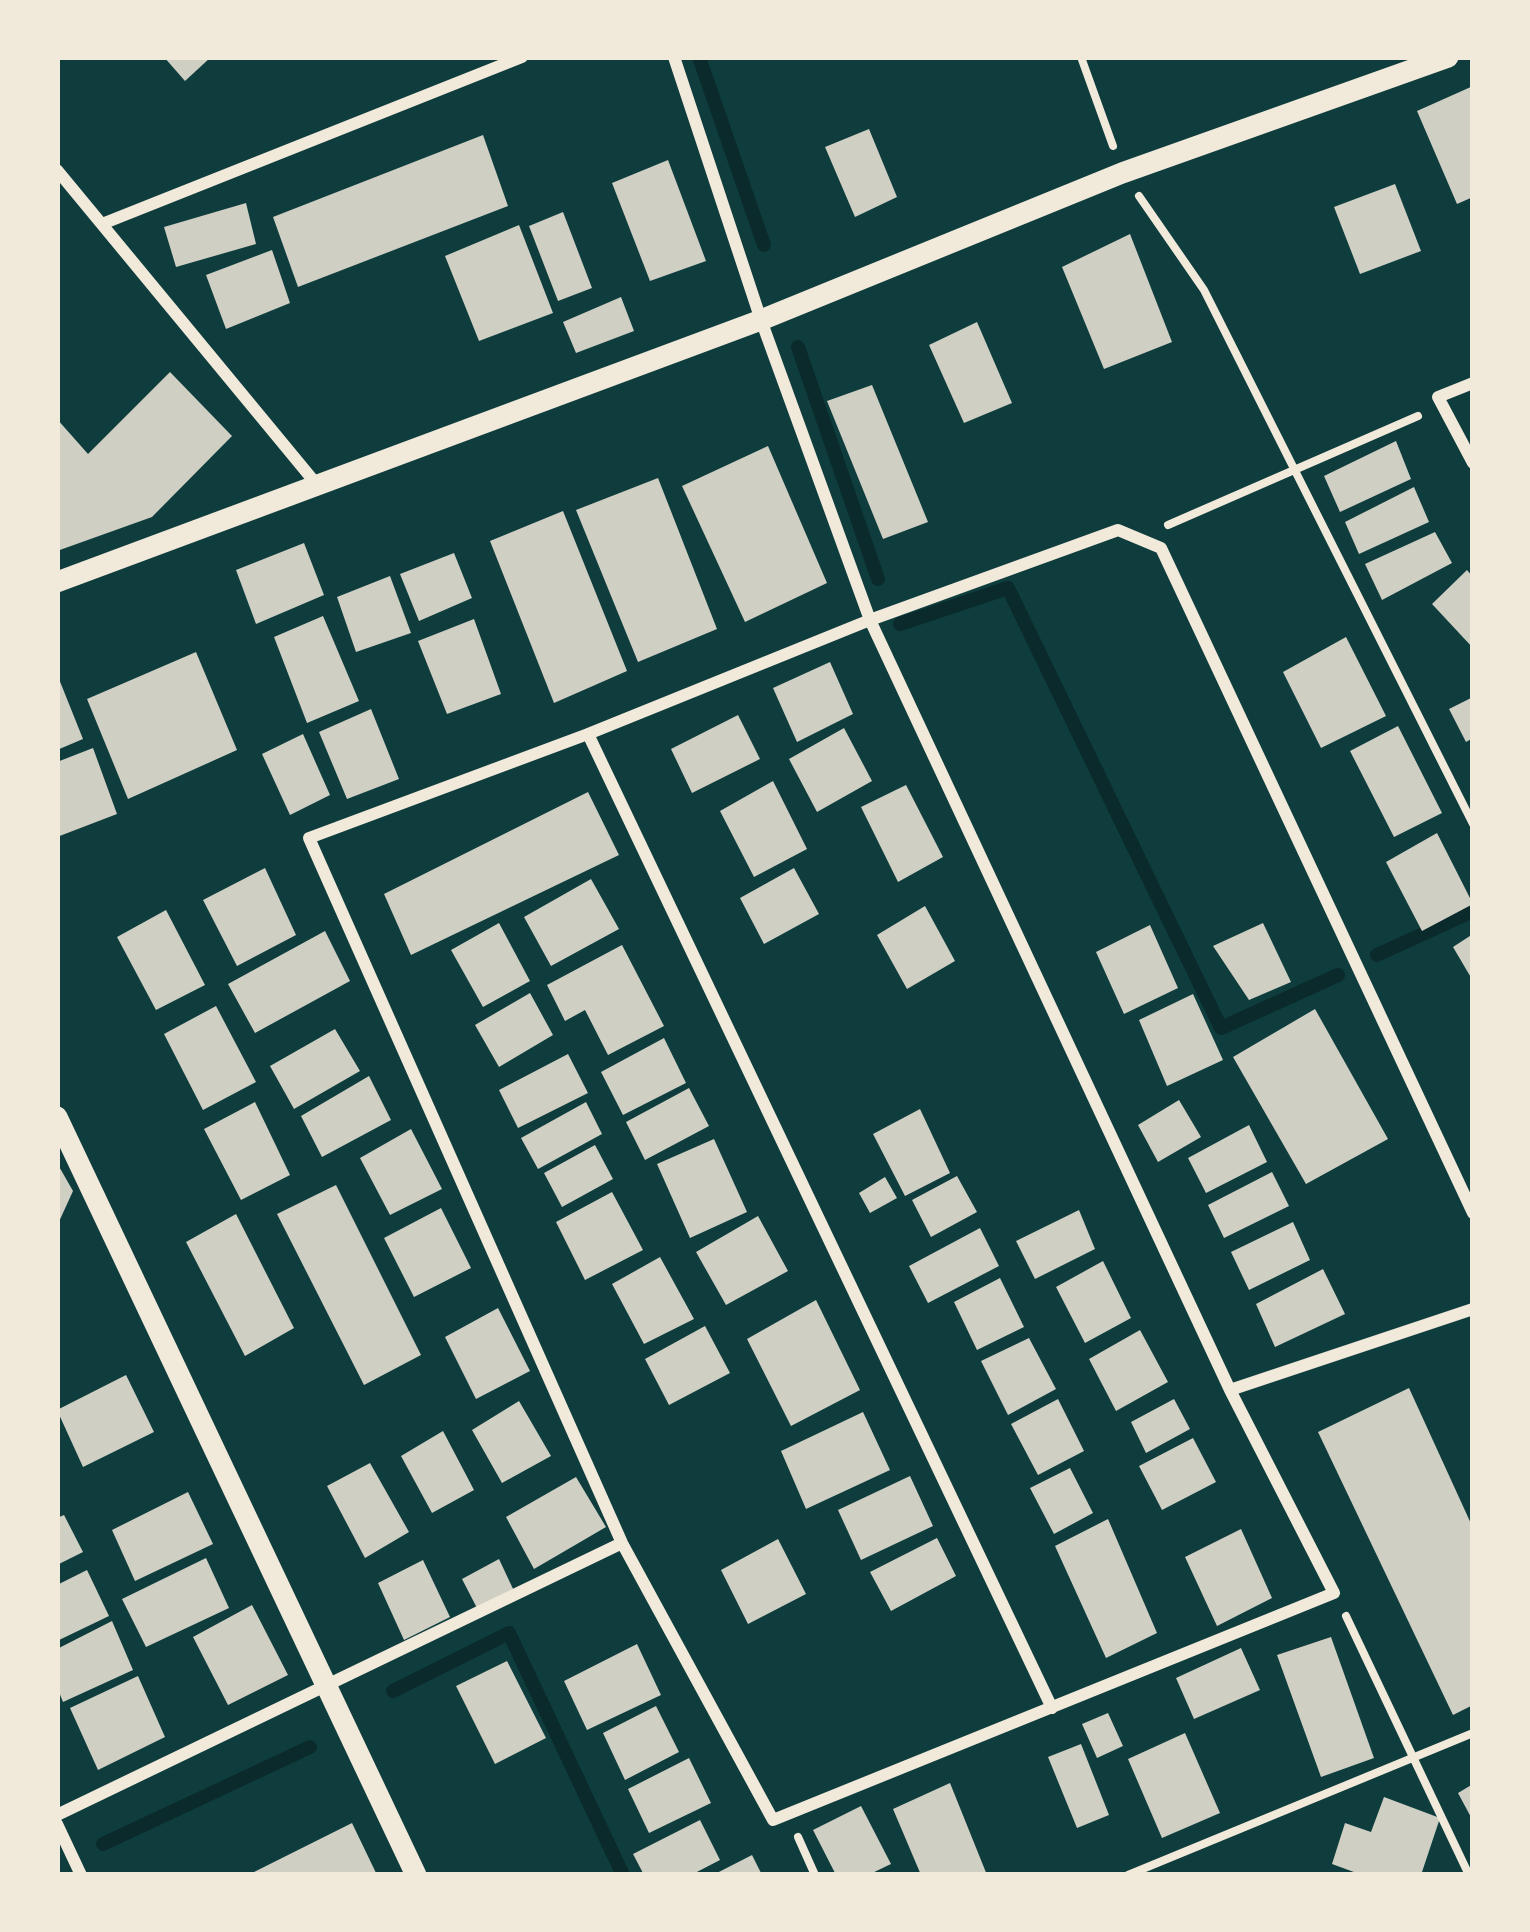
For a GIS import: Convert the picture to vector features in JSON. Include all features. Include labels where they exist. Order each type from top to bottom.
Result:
[{"type":"street","points":[[102,224],[522,57]]},
{"type":"street","points":[[674,57],[761,320],[870,620],[1230,1390],[1334,1593],[773,1820],[622,1543],[309,838],[588,734],[870,620],[1118,530],[1161,548],[1473,1213]]},
{"type":"street","points":[[57,582],[761,320],[1122,173],[1448,57]]},
{"type":"street","points":[[57,170],[318,486]]},
{"type":"street","points":[[1473,383],[1438,397],[1473,463]]},
{"type":"street","points":[[588,734],[1052,1708]]},
{"type":"street","points":[[57,1117],[416,1875]]},
{"type":"street","points":[[1230,1390],[1473,1309]]},
{"type":"street","points":[[57,1815],[622,1543]]},
{"type":"street","points":[[57,1824],[81,1875]]},
{"type":"path","points":[[1081,57],[1122,173],[1204,290],[1473,824]]},
{"type":"path","points":[[1139,538],[1442,405]]},
{"type":"path","points":[[1334,1593],[1416,1754],[1469,1875]]},
{"type":"path","points":[[1128,1875],[1473,1732]]},
{"type":"path","points":[[788,1814],[815,1875]]},
{"type":"building","points":[[164,57],[211,57],[185,81]]},
{"type":"building","points":[[1473,86],[1473,197],[1457,204],[1417,111]]},
{"type":"building","points":[[869,129],[897,197],[855,217],[825,147]]},
{"type":"building","points":[[483,135],[508,206],[298,287],[273,217]]},
{"type":"building","points":[[668,160],[706,261],[650,281],[612,183]]},
{"type":"building","points":[[1395,184],[1421,251],[1360,274],[1334,207]]},
{"type":"building","points":[[246,203],[256,244],[176,267],[164,227]]},
{"type":"building","points":[[563,212],[592,288],[558,301],[529,226]]},
{"type":"building","points":[[519,225],[553,313],[479,341],[445,256]]},
{"type":"building","points":[[1130,234],[1172,342],[1104,369],[1062,267]]},
{"type":"building","points":[[272,250],[290,303],[226,329],[206,275]]},
{"type":"building","points":[[621,297],[634,331],[576,353],[563,322]]},
{"type":"building","points":[[977,322],[1012,403],[964,423],[929,345]]},
{"type":"building","points":[[170,372],[232,436],[152,517],[57,551],[57,419],[88,454]]},
{"type":"building","points":[[872,385],[928,522],[883,539],[827,401]]},
{"type":"building","points":[[1396,441],[1411,479],[1340,512],[1324,476]]},
{"type":"building","points":[[768,446],[827,583],[745,622],[682,486]]},
{"type":"building","points":[[658,478],[717,629],[638,662],[576,510]]},
{"type":"building","points":[[1414,487],[1429,522],[1359,554],[1345,522]]},
{"type":"building","points":[[563,511],[627,671],[554,703],[490,541]]},
{"type":"building","points":[[1435,532],[1452,563],[1382,600],[1365,564]]},
{"type":"building","points":[[304,543],[324,595],[256,624],[236,570]]},
{"type":"building","points":[[454,553],[472,598],[419,621],[400,574]]},
{"type":"building","points":[[1467,570],[1473,577],[1473,648],[1432,604]]},
{"type":"building","points":[[390,576],[411,633],[356,652],[337,597]]},
{"type":"building","points":[[323,616],[359,701],[307,723],[274,637]]},
{"type":"building","points":[[474,619],[501,694],[447,714],[418,641]]},
{"type":"building","points":[[1346,637],[1386,716],[1321,748],[1283,672]]},
{"type":"building","points":[[196,652],[237,750],[128,799],[87,699]]},
{"type":"building","points":[[830,662],[853,714],[797,742],[773,688]]},
{"type":"building","points":[[57,674],[83,739],[57,750]]},
{"type":"building","points":[[1473,697],[1473,738],[1466,742],[1449,709]]},
{"type":"building","points":[[371,709],[399,779],[347,799],[319,732]]},
{"type":"building","points":[[738,715],[760,759],[692,793],[671,749]]},
{"type":"building","points":[[1398,726],[1442,813],[1394,837],[1350,751]]},
{"type":"building","points":[[844,728],[872,781],[817,812],[789,759]]},
{"type":"building","points":[[303,734],[330,795],[290,815],[262,754]]},
{"type":"building","points":[[93,748],[117,814],[57,837],[57,762]]},
{"type":"building","points":[[773,781],[807,849],[754,877],[720,811]]},
{"type":"building","points":[[906,785],[943,857],[898,882],[861,807]]},
{"type":"building","points":[[588,792],[619,855],[411,955],[384,894]]},
{"type":"building","points":[[1437,833],[1473,904],[1422,931],[1386,862]]},
{"type":"building","points":[[265,868],[296,935],[237,966],[203,900]]},
{"type":"building","points":[[794,868],[819,914],[764,944],[740,898]]},
{"type":"building","points":[[591,879],[619,929],[551,966],[524,917]]},
{"type":"building","points":[[925,906],[955,961],[907,989],[877,935]]},
{"type":"building","points":[[166,910],[205,985],[156,1010],[117,937]]},
{"type":"building","points":[[499,923],[530,981],[483,1007],[451,950]]},
{"type":"building","points":[[1263,923],[1291,982],[1249,1000],[1213,946]]},
{"type":"building","points":[[1150,925],[1178,988],[1124,1014],[1096,952]]},
{"type":"building","points":[[325,931],[350,981],[255,1033],[228,984]]},
{"type":"building","points":[[1473,934],[1473,981],[1453,947]]},
{"type":"building","points":[[622,945],[664,1026],[608,1055],[585,1010],[565,1021],[547,985]]},
{"type":"building","points":[[530,993],[553,1035],[499,1067],[475,1025]]},
{"type":"building","points":[[1193,994],[1223,1060],[1167,1086],[1139,1020]]},
{"type":"building","points":[[216,1006],[256,1082],[203,1110],[164,1034]]},
{"type":"building","points":[[1315,1009],[1388,1139],[1306,1184],[1233,1057]]},
{"type":"building","points":[[335,1029],[360,1071],[294,1109],[270,1066]]},
{"type":"building","points":[[664,1038],[686,1083],[623,1115],[601,1072]]},
{"type":"building","points":[[568,1054],[588,1093],[518,1128],[499,1090]]},
{"type":"building","points":[[369,1076],[391,1120],[322,1157],[301,1116]]},
{"type":"building","points":[[689,1088],[709,1126],[645,1160],[626,1122]]},
{"type":"building","points":[[1179,1100],[1201,1137],[1158,1162],[1138,1125]]},
{"type":"building","points":[[255,1102],[290,1175],[241,1200],[204,1129]]},
{"type":"building","points":[[586,1102],[602,1134],[538,1169],[521,1138]]},
{"type":"building","points":[[920,1109],[950,1173],[905,1196],[873,1134]]},
{"type":"building","points":[[1249,1125],[1267,1162],[1206,1193],[1188,1158]]},
{"type":"building","points":[[411,1129],[442,1189],[390,1215],[360,1158]]},
{"type":"building","points":[[714,1139],[747,1212],[690,1238],[657,1164]]},
{"type":"building","points":[[595,1145],[613,1179],[562,1207],[544,1173]]},
{"type":"building","points":[[57,1163],[73,1191],[57,1226]]},
{"type":"building","points":[[1272,1172],[1289,1206],[1224,1238],[1208,1205]]},
{"type":"building","points":[[957,1176],[977,1212],[931,1237],[912,1200]]},
{"type":"building","points":[[885,1177],[897,1198],[870,1213],[859,1193]]},
{"type":"building","points":[[336,1185],[421,1355],[364,1385],[277,1214]]},
{"type":"building","points":[[612,1192],[643,1250],[585,1280],[556,1222]]},
{"type":"building","points":[[441,1208],[471,1268],[414,1297],[384,1238]]},
{"type":"building","points":[[1079,1210],[1095,1249],[1035,1279],[1016,1241]]},
{"type":"building","points":[[236,1214],[294,1328],[245,1356],[186,1242]]},
{"type":"building","points":[[758,1216],[788,1271],[726,1305],[696,1252]]},
{"type":"building","points":[[1293,1222],[1310,1260],[1249,1290],[1231,1252]]},
{"type":"building","points":[[980,1228],[999,1266],[928,1303],[909,1266]]},
{"type":"building","points":[[660,1257],[694,1319],[644,1344],[612,1284]]},
{"type":"building","points":[[1103,1261],[1131,1318],[1085,1343],[1056,1287]]},
{"type":"building","points":[[1323,1269],[1345,1314],[1275,1347],[1256,1304]]},
{"type":"building","points":[[1000,1278],[1024,1327],[977,1350],[954,1302]]},
{"type":"building","points":[[816,1300],[860,1390],[791,1426],[747,1339]]},
{"type":"building","points":[[498,1308],[530,1371],[476,1399],[445,1337]]},
{"type":"building","points":[[705,1326],[730,1373],[669,1405],[645,1359]]},
{"type":"building","points":[[1140,1330],[1168,1382],[1116,1411],[1089,1359]]},
{"type":"building","points":[[1029,1338],[1056,1389],[1008,1415],[981,1361]]},
{"type":"building","points":[[126,1375],[154,1432],[83,1467],[57,1410]]},
{"type":"building","points":[[1409,1388],[1473,1528],[1473,1705],[1453,1715],[1318,1432]]},
{"type":"building","points":[[1058,1399],[1084,1451],[1038,1475],[1011,1424]]},
{"type":"building","points":[[1174,1399],[1190,1429],[1146,1453],[1131,1422]]},
{"type":"building","points":[[519,1401],[551,1456],[502,1483],[472,1430]]},
{"type":"building","points":[[863,1412],[890,1470],[806,1509],[781,1451]]},
{"type":"building","points":[[443,1431],[474,1490],[432,1513],[401,1456]]},
{"type":"building","points":[[1193,1438],[1216,1482],[1162,1510],[1139,1466]]},
{"type":"building","points":[[370,1463],[409,1532],[365,1558],[327,1486]]},
{"type":"building","points":[[1070,1468],[1093,1513],[1054,1534],[1030,1488]]},
{"type":"building","points":[[910,1476],[933,1526],[861,1560],[838,1510]]},
{"type":"building","points":[[576,1477],[606,1527],[534,1569],[506,1517]]},
{"type":"building","points":[[188,1492],[213,1544],[135,1581],[112,1530]]},
{"type":"building","points":[[64,1515],[83,1552],[57,1565],[57,1518]]},
{"type":"building","points":[[1108,1519],[1157,1633],[1106,1658],[1055,1546]]},
{"type":"building","points":[[1241,1529],[1272,1598],[1217,1626],[1185,1557]]},
{"type":"building","points":[[937,1538],[956,1576],[891,1611],[870,1572]]},
{"type":"building","points":[[778,1539],[806,1594],[748,1624],[721,1570]]},
{"type":"building","points":[[206,1558],[229,1608],[146,1647],[122,1599]]},
{"type":"building","points":[[499,1559],[514,1591],[478,1610],[462,1579]]},
{"type":"building","points":[[423,1560],[450,1617],[404,1640],[378,1583]]},
{"type":"building","points":[[87,1570],[109,1616],[57,1641],[57,1585]]},
{"type":"building","points":[[252,1605],[288,1675],[228,1705],[193,1637]]},
{"type":"building","points":[[112,1621],[133,1670],[63,1702],[57,1687],[57,1649]]},
{"type":"building","points":[[1331,1637],[1374,1758],[1321,1777],[1277,1655]]},
{"type":"building","points":[[637,1644],[661,1695],[587,1730],[564,1681]]},
{"type":"building","points":[[1241,1648],[1260,1690],[1194,1719],[1176,1678]]},
{"type":"building","points":[[507,1661],[546,1738],[495,1764],[456,1686]]},
{"type":"building","points":[[138,1676],[165,1737],[98,1770],[70,1708]]},
{"type":"building","points":[[656,1706],[679,1752],[625,1780],[603,1733]]},
{"type":"building","points":[[1108,1713],[1123,1746],[1097,1758],[1082,1724]]},
{"type":"building","points":[[1185,1733],[1220,1813],[1162,1838],[1128,1759]]},
{"type":"building","points":[[1081,1744],[1109,1815],[1077,1828],[1048,1757]]},
{"type":"building","points":[[689,1758],[711,1803],[649,1833],[628,1789]]},
{"type":"building","points":[[950,1783],[987,1875],[921,1875],[893,1809]]},
{"type":"building","points":[[1473,1784],[1473,1821],[1458,1793]]},
{"type":"building","points":[[1384,1797],[1440,1818],[1421,1875],[1362,1875],[1332,1864],[1345,1823],[1371,1832]]},
{"type":"building","points":[[861,1806],[891,1864],[868,1875],[836,1875],[813,1830]]},
{"type":"building","points":[[700,1820],[720,1860],[691,1875],[644,1875],[633,1854]]},
{"type":"building","points":[[352,1823],[377,1875],[248,1875]]},
{"type":"building","points":[[752,1855],[762,1875],[713,1875]]},
{"type":"waterway","points":[[699,57],[764,245]]},
{"type":"waterway","points":[[798,347],[878,579]]},
{"type":"waterway","points":[[900,624],[1008,588],[1221,1028],[1338,975]]},
{"type":"waterway","points":[[1377,955],[1473,911]]},
{"type":"waterway","points":[[393,1691],[509,1633],[623,1875]]},
{"type":"waterway","points":[[103,1844],[310,1747]]}]
